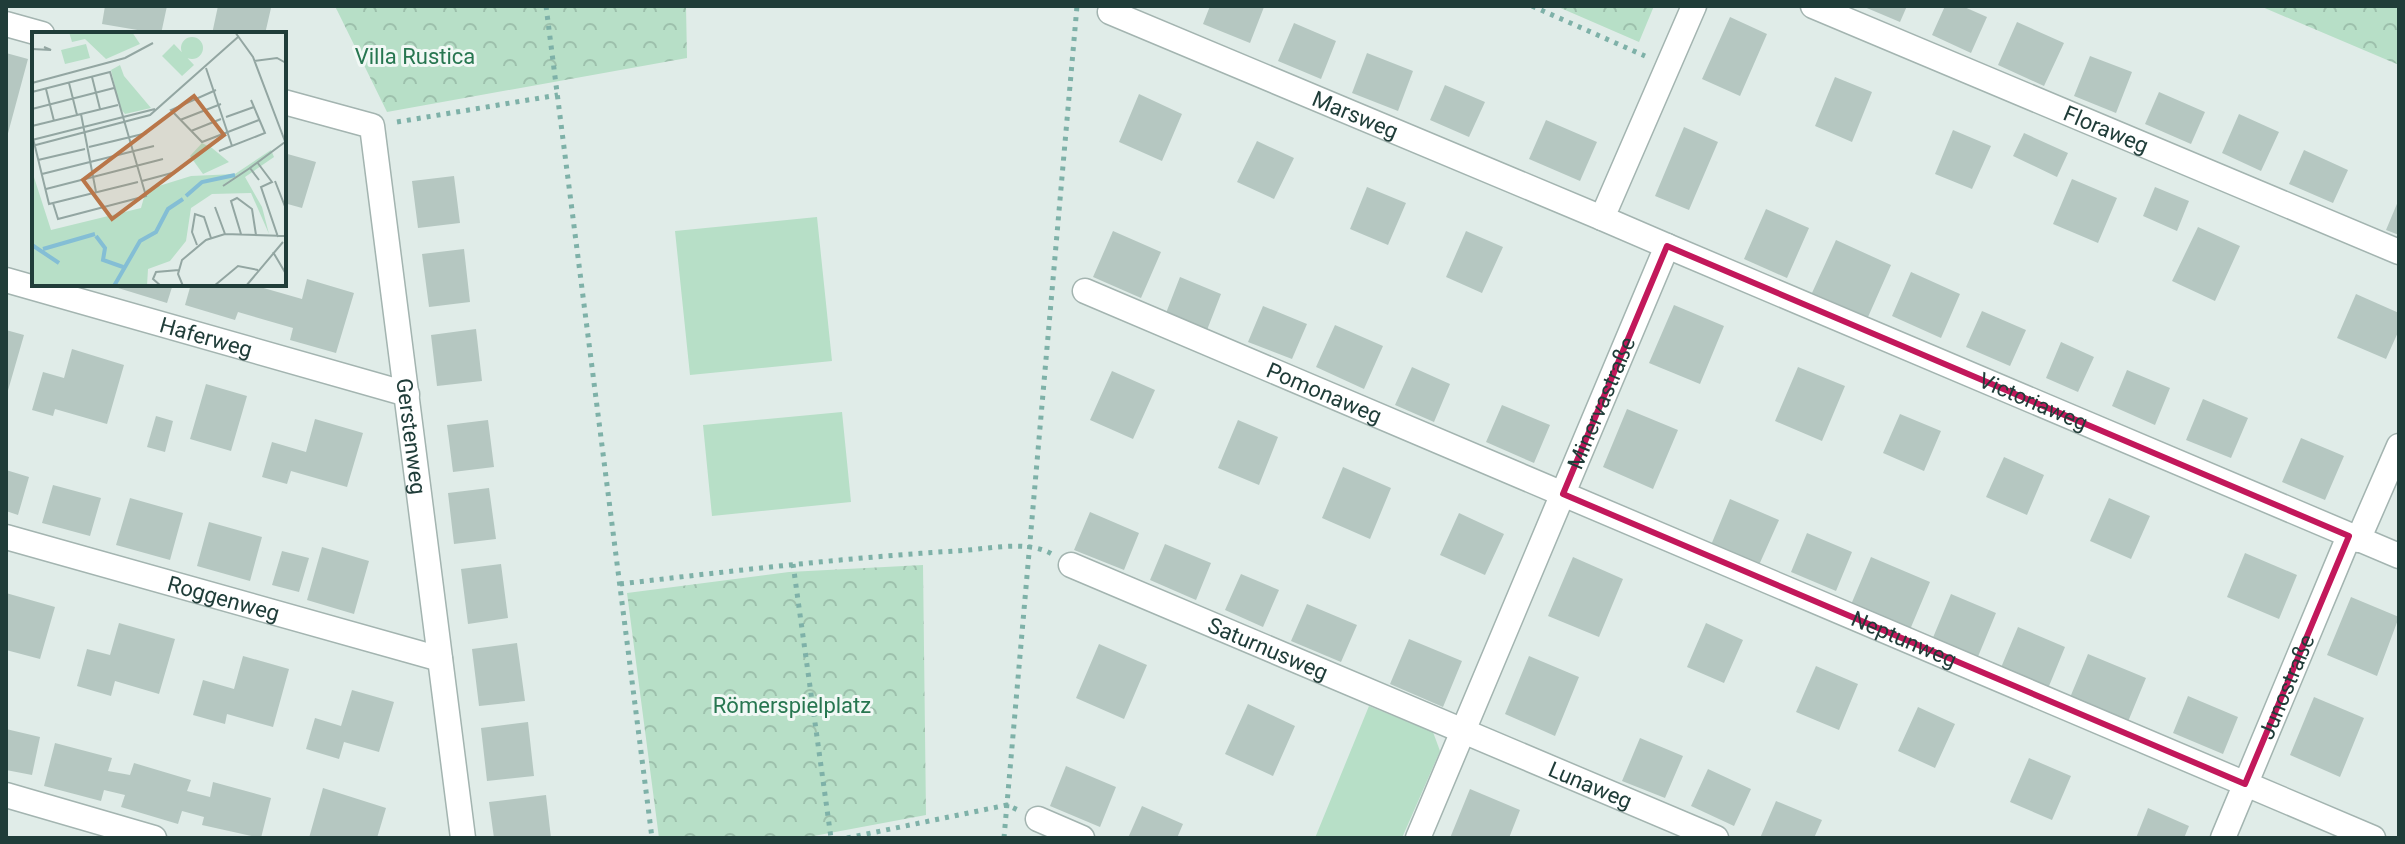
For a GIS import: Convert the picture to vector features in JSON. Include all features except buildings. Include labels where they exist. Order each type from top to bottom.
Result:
[{"type":"street","points":[[1667,246],[1602,218],[1694,6]]},
{"type":"street","name":"Floraweg","points":[[1813,6],[2399,252]]},
{"type":"street","name":"Marsweg","points":[[1110,12],[1602,218]]},
{"type":"street","points":[[6,24],[35,32]]},
{"type":"street","points":[[286,103],[372,126]]},
{"type":"street","name":"Gerstenweg","points":[[372,126],[463,838]]},
{"type":"street","name":"Minervastraße","points":[[1418,838],[1667,246]]},
{"type":"street","name":"Victoriaweg","points":[[1667,246],[2399,556]]},
{"type":"street","name":"Haferweg","points":[[6,280],[407,394]]},
{"type":"street","name":"Pomonaweg","points":[[1085,291],[1563,494]]},
{"type":"street","name":"Junostraße","points":[[2223,838],[2354,538],[2399,446]]},
{"type":"street","name":"Neptunweg","points":[[1563,494],[2373,838]]},
{"type":"street","name":"Roggenweg","points":[[6,537],[440,659]]},
{"type":"street","name":"Saturnusweg","points":[[1071,565],[1463,731]]},
{"type":"street","name":"Lunaweg","points":[[1463,731],[1716,838]]},
{"type":"street","points":[[6,795],[154,838]]},
{"type":"street","points":[[1038,819],[1082,838]]},
{"type":"path","points":[[546,6],[652,838]]},
{"type":"path","points":[[1004,838],[1077,6]]},
{"type":"path","points":[[1532,6],[1668,66]]},
{"type":"path","points":[[372,126],[558,95]]},
{"type":"path","points":[[620,584],[793,564],[1029,547],[1045,550],[1071,565]]},
{"type":"path","points":[[793,564],[831,838]]},
{"type":"path","points":[[847,838],[1007,805],[1038,819]]},
{"type":"highlighted area","points":[[1667,246],[2349,536],[2245,784],[1563,494]]},
{"type":"green space","name":"Villa Rustica","points":[[335,6],[686,6],[687,58],[387,112]]},
{"type":"green space","points":[[1556,6],[1654,6],[1639,42]]},
{"type":"green space","points":[[2260,6],[2399,6],[2399,65]]},
{"type":"green space","points":[[817,217],[832,361],[690,375],[675,231]]},
{"type":"green space","points":[[842,412],[851,502],[712,516],[703,425]]},
{"type":"green space","name":"Römerspielplatz","points":[[923,565],[926,815],[803,838],[659,838],[627,593],[789,572]]},
{"type":"green space","points":[[1369,706],[1433,732],[1440,751],[1402,838],[1315,838]]}]
